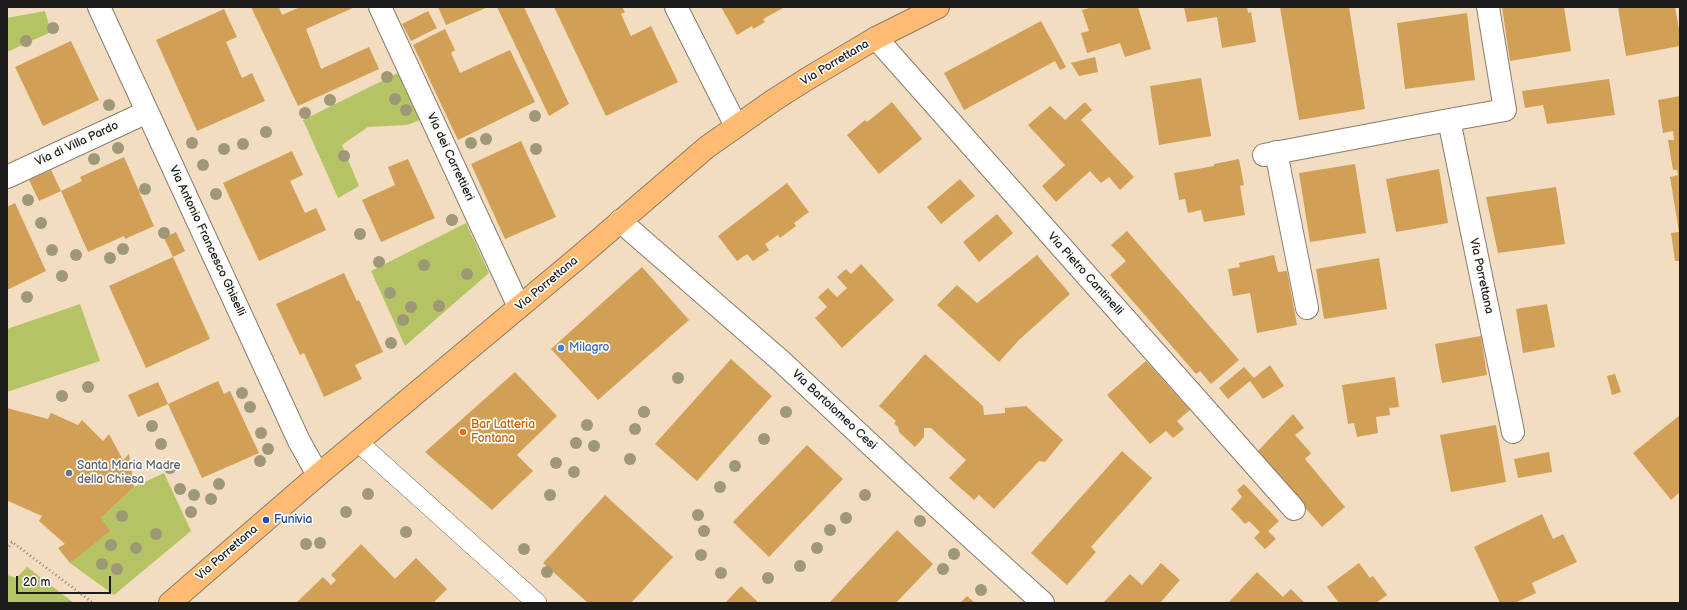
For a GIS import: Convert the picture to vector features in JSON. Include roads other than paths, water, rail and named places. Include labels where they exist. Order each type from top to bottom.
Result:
[{"type":"main road","name":"Via Porrettana","points":[[171,603],[318,475],[519,307],[673,175],[736,126],[807,79],[876,38],[938,7]]},
{"type":"street","name":"Via Antonio Francesco Ghiselli","points":[[99,7],[299,442],[318,475]]},
{"type":"street","name":"Via dei Carrettieri","points":[[380,7],[519,307]]},
{"type":"street","points":[[676,7],[736,126]]},
{"type":"street","points":[[1307,308],[1270,154],[1505,110],[1488,7]]},
{"type":"street","name":"Via Pietro Cantinelli","points":[[876,38],[1294,509]]},
{"type":"street","name":"Via di Villa Pardo","points":[[7,177],[147,112]]},
{"type":"street","name":"Via Porrettana","points":[[1448,120],[1513,432]]},
{"type":"street","name":"Via Bartolomeo Cesi","points":[[620,221],[781,361],[1043,603]]},
{"type":"lane","points":[[358,442],[537,603]]},
{"type":"place","name":"Milagro","points":[[561,348]]},
{"type":"place","name":"Bar Latteria Fontana","points":[[463,432]]},
{"type":"place","name":"Santa Maria Madre della Chiesa","points":[[69,473]]},
{"type":"place","name":"Funivia","points":[[266,520]]}]
